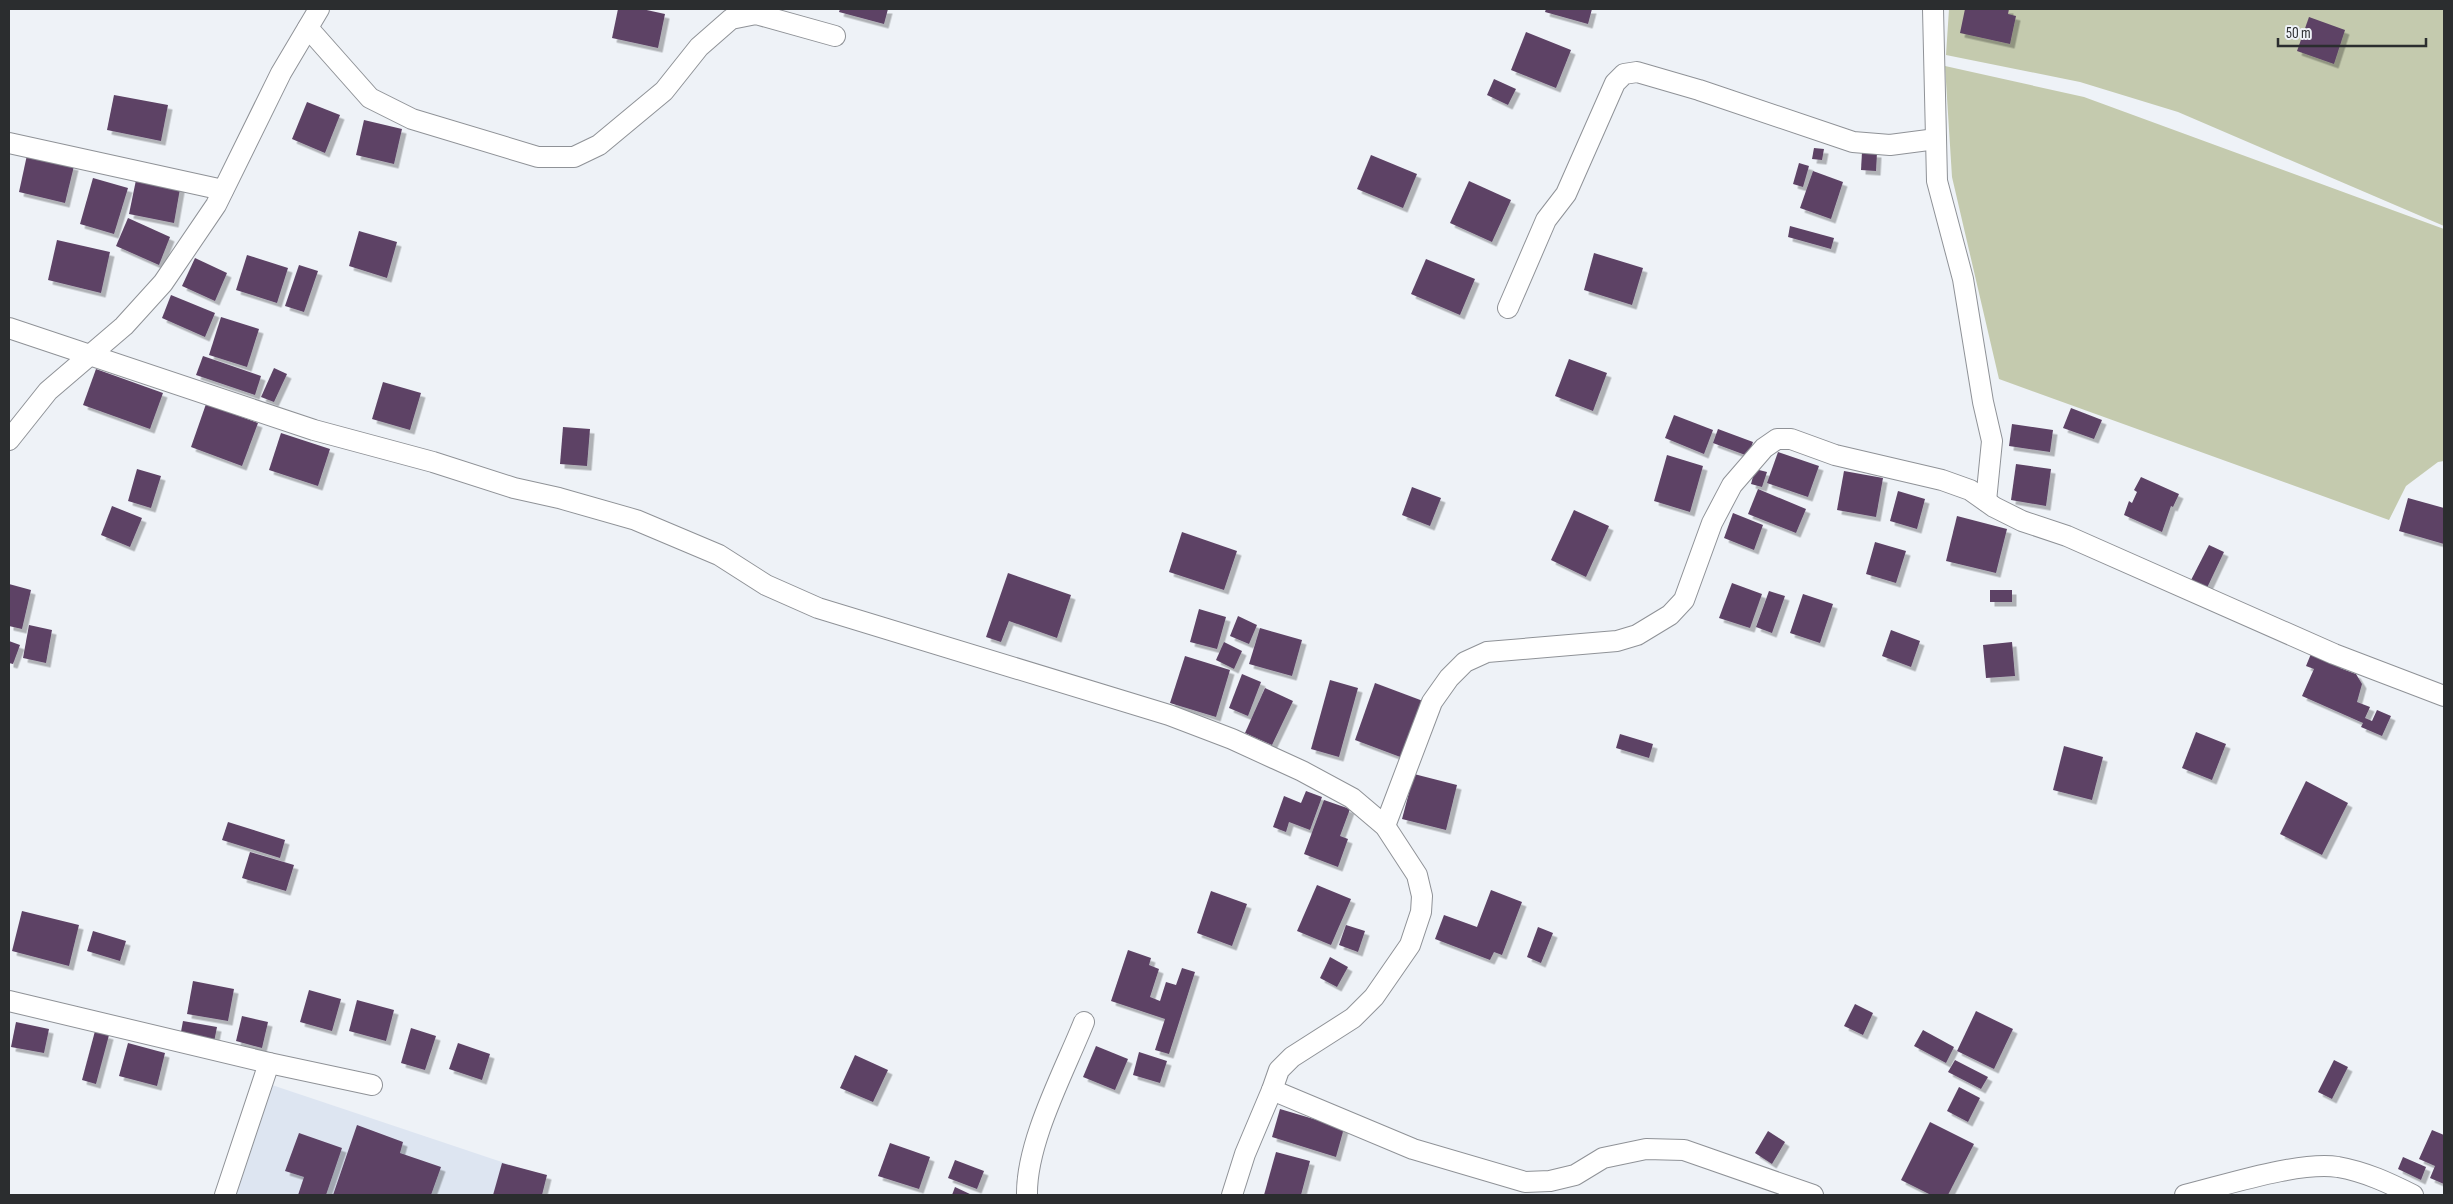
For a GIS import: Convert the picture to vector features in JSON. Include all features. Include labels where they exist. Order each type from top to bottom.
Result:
[{"type":"street","points":[[9,440],[48,391],[124,326],[163,284],[223,190],[281,73],[319,9]]},
{"type":"street","points":[[1933,9],[1937,181],[1963,279],[1983,402],[1992,441],[1986,501]]},
{"type":"street","points":[[308,28],[370,98],[412,119],[538,157],[574,156],[599,145],[664,91],[699,47],[731,19],[756,14],[835,36]]},
{"type":"street","points":[[1508,308],[1546,220],[1566,194],[1615,83],[1624,74],[1637,72],[1699,90],[1853,142],[1890,145],[1936,139]]},
{"type":"street","points":[[9,143],[223,190]]},
{"type":"street","points":[[9,328],[314,430],[433,462],[514,488],[590,506],[636,520],[718,555],[766,585],[818,608],[1168,715],[1232,738],[1302,771],[1352,798],[1385,826],[1417,875],[1422,896],[1421,912],[1410,945],[1374,997],[1353,1018],[1292,1056],[1279,1070],[1245,1154],[1232,1195]]},
{"type":"street","points":[[1385,826],[1432,702],[1449,678],[1465,662],[1487,652],[1618,641],[1638,635],[1670,615],[1684,600],[1712,523],[1732,485],[1764,448],[1777,439],[1791,439],[1835,455],[1942,480],[1970,490],[2022,521],[2067,536],[2334,654],[2444,696]]},
{"type":"street","points":[[9,1001],[269,1063],[372,1085]]},
{"type":"street","points":[[1027,1195],[1027,1177],[1041,1127],[1084,1022]]},
{"type":"street","points":[[225,1195],[269,1063]]},
{"type":"street","points":[[1272,1090],[1413,1149],[1525,1182],[1550,1181],[1575,1175],[1602,1158],[1646,1149],[1684,1150],[1813,1195]]},
{"type":"street","points":[[2186,1195],[2294,1169],[2337,1167],[2373,1176],[2413,1195]]},
{"type":"shaded area","points":[[269,1084],[544,1176],[538,1195],[233,1195]]},
{"type":"green space","points":[[1949,9],[2444,9],[2444,226],[2178,112],[2080,82],[1946,55]]},
{"type":"green space","points":[[1945,66],[2084,97],[2444,229],[2444,461],[2438,462],[2406,486],[2389,520],[1999,379],[1952,177]]},
{"type":"building","points":[[618,9],[642,9],[665,14],[658,48],[612,38]]},
{"type":"building","points":[[840,9],[888,9],[884,24],[839,12]]},
{"type":"building","points":[[1546,9],[1592,9],[1588,24],[1545,12]]},
{"type":"building","points":[[1965,9],[2009,9],[2008,14],[2016,16],[2010,44],[1960,33]]},
{"type":"building","points":[[2309,17],[2345,30],[2334,64],[2297,51]]},
{"type":"building","points":[[1526,32],[1571,50],[1556,88],[1511,70]]},
{"type":"building","points":[[1494,79],[1516,89],[1508,105],[1487,95]]},
{"type":"building","points":[[114,95],[168,105],[161,141],[107,130]]},
{"type":"building","points":[[307,102],[340,115],[325,153],[292,139]]},
{"type":"building","points":[[364,120],[402,129],[394,164],[356,155]]},
{"type":"building","points":[[1814,148],[1824,149],[1822,160],[1812,159]]},
{"type":"building","points":[[1862,152],[1877,153],[1876,171],[1861,170]]},
{"type":"building","points":[[27,155],[74,166],[65,203],[19,192]]},
{"type":"building","points":[[1371,155],[1417,174],[1403,208],[1357,189]]},
{"type":"building","points":[[1799,163],[1809,166],[1803,187],[1793,184]]},
{"type":"building","points":[[1813,171],[1843,182],[1831,219],[1800,208]]},
{"type":"building","points":[[93,178],[128,188],[114,234],[80,224]]},
{"type":"building","points":[[136,180],[181,183],[174,223],[129,214]]},
{"type":"building","points":[[1469,181],[1511,200],[1492,242],[1450,223]]},
{"type":"building","points":[[128,218],[170,237],[159,265],[116,246]]},
{"type":"building","points":[[1790,226],[1834,238],[1831,249],[1788,237]]},
{"type":"building","points":[[359,231],[397,242],[387,278],[349,266]]},
{"type":"building","points":[[57,240],[110,252],[101,293],[48,280]]},
{"type":"building","points":[[1594,253],[1643,268],[1632,305],[1584,290]]},
{"type":"building","points":[[247,255],[288,268],[277,303],[236,290]]},
{"type":"building","points":[[195,258],[227,273],[215,301],[182,286]]},
{"type":"building","points":[[1426,259],[1475,279],[1460,315],[1411,294]]},
{"type":"building","points":[[299,265],[318,271],[304,312],[285,306]]},
{"type":"building","points":[[171,295],[215,313],[205,337],[162,318]]},
{"type":"building","points":[[221,317],[259,329],[247,367],[209,355]]},
{"type":"building","points":[[203,356],[261,376],[255,395],[196,375]]},
{"type":"building","points":[[1569,359],[1607,373],[1593,411],[1555,396]]},
{"type":"building","points":[[274,368],[287,374],[274,402],[261,397]]},
{"type":"building","points":[[96,369],[163,393],[150,429],[83,405]]},
{"type":"building","points":[[383,382],[421,393],[410,430],[372,419]]},
{"type":"building","points":[[206,404],[258,423],[242,466],[191,447]]},
{"type":"building","points":[[2071,408],[2102,420],[2094,439],[2063,428]]},
{"type":"building","points":[[1674,415],[1713,430],[1704,454],[1665,438]]},
{"type":"building","points":[[2012,424],[2053,430],[2050,452],[2009,446]]},
{"type":"building","points":[[563,427],[590,429],[587,466],[560,464]]},
{"type":"building","points":[[1718,429],[1753,442],[1748,456],[1713,443]]},
{"type":"building","points":[[281,433],[330,449],[318,486],[269,470]]},
{"type":"building","points":[[1778,452],[1819,466],[1808,497],[1767,483]]},
{"type":"building","points":[[1667,455],[1703,466],[1690,512],[1654,501]]},
{"type":"building","points":[[2016,464],[2051,469],[2046,506],[2011,500]]},
{"type":"building","points":[[137,469],[161,476],[151,508],[128,501]]},
{"type":"building","points":[[1755,469],[1767,472],[1762,487],[1751,484]]},
{"type":"building","points":[[1844,471],[1883,478],[1876,517],[1837,510]]},
{"type":"building","points":[[2141,477],[2179,494],[2173,507],[2171,506],[2162,532],[2124,515],[2129,501],[2132,503],[2137,492],[2134,490]]},
{"type":"building","points":[[1412,487],[1441,498],[1430,526],[1402,515]]},
{"type":"building","points":[[1758,489],[1806,509],[1796,533],[1748,514]]},
{"type":"building","points":[[1898,491],[1925,499],[1917,529],[1890,521]]},
{"type":"building","points":[[2408,498],[2444,508],[2444,544],[2399,531]]},
{"type":"building","points":[[112,506],[142,518],[130,547],[101,535]]},
{"type":"building","points":[[1574,510],[1609,526],[1586,577],[1551,560]]},
{"type":"building","points":[[1733,513],[1763,525],[1754,550],[1724,538]]},
{"type":"building","points":[[1957,516],[2007,529],[1996,573],[1946,561]]},
{"type":"building","points":[[1182,532],[1237,551],[1224,590],[1169,572]]},
{"type":"building","points":[[1875,542],[1906,551],[1896,583],[1866,574]]},
{"type":"building","points":[[2209,545],[2224,552],[2206,590],[2190,582]]},
{"type":"building","points":[[1008,573],[1071,595],[1057,638],[1009,621],[1001,642],[986,637]]},
{"type":"building","points":[[1732,583],[1762,594],[1750,628],[1719,618]]},
{"type":"building","points":[[9,584],[31,590],[22,629],[9,626]]},
{"type":"building","points":[[1990,590],[2012,590],[2012,602],[1990,602]]},
{"type":"building","points":[[1769,591],[1785,596],[1772,633],[1756,627]]},
{"type":"building","points":[[1803,594],[1833,604],[1820,643],[1790,633]]},
{"type":"building","points":[[1199,609],[1226,617],[1217,649],[1190,642]]},
{"type":"building","points":[[1238,616],[1257,625],[1249,644],[1230,636]]},
{"type":"building","points":[[29,625],[52,630],[46,663],[23,658]]},
{"type":"building","points":[[1260,628],[1302,640],[1292,676],[1249,664]]},
{"type":"building","points":[[1891,630],[1920,641],[1911,667],[1882,656]]},
{"type":"building","points":[[9,641],[20,645],[13,664],[9,663]]},
{"type":"building","points":[[1224,642],[1242,651],[1234,669],[1216,660]]},
{"type":"building","points":[[2012,642],[2015,676],[1986,678],[1983,645]]},
{"type":"building","points":[[2313,649],[2341,666],[2340,668],[2356,674],[2362,684],[2357,702],[2370,707],[2365,718],[2372,721],[2377,710],[2391,716],[2382,736],[2361,727],[2363,723],[2302,696],[2314,669],[2306,666]]},
{"type":"building","points":[[1185,656],[1230,670],[1216,717],[1170,703]]},
{"type":"building","points":[[1242,674],[1261,682],[1248,716],[1229,708]]},
{"type":"building","points":[[1330,680],[1358,688],[1339,757],[1311,749]]},
{"type":"building","points":[[1375,683],[1423,701],[1403,758],[1355,740]]},
{"type":"building","points":[[1265,688],[1293,701],[1272,745],[1245,733]]},
{"type":"building","points":[[2196,732],[2226,744],[2212,780],[2182,768]]},
{"type":"building","points":[[1620,734],[1653,744],[1649,758],[1616,748]]},
{"type":"building","points":[[2064,746],[2103,757],[2092,800],[2053,790]]},
{"type":"building","points":[[1414,774],[1457,785],[1446,830],[1402,819]]},
{"type":"building","points":[[2306,781],[2348,803],[2322,855],[2280,834]]},
{"type":"building","points":[[1306,791],[1322,797],[1310,830],[1289,822],[1286,832],[1273,827],[1284,796],[1301,803]]},
{"type":"building","points":[[1324,800],[1350,809],[1340,836],[1348,839],[1338,867],[1304,854]]},
{"type":"building","points":[[228,822],[285,840],[280,858],[222,840]]},
{"type":"building","points":[[250,852],[294,865],[286,891],[242,878]]},
{"type":"building","points":[[1317,885],[1351,899],[1331,945],[1297,931]]},
{"type":"building","points":[[1491,890],[1522,902],[1502,955],[1494,952],[1490,960],[1435,939],[1444,915],[1477,927]]},
{"type":"building","points":[[1211,891],[1247,904],[1232,946],[1197,933]]},
{"type":"building","points":[[22,911],[79,925],[69,966],[12,951]]},
{"type":"building","points":[[1346,925],[1365,931],[1358,952],[1339,945]]},
{"type":"building","points":[[1538,927],[1553,933],[1541,963],[1527,957]]},
{"type":"building","points":[[93,931],[126,941],[120,961],[87,951]]},
{"type":"building","points":[[1128,950],[1151,958],[1149,965],[1159,969],[1150,997],[1160,1001],[1166,982],[1176,985],[1182,968],[1195,972],[1169,1054],[1155,1050],[1165,1019],[1111,1001]]},
{"type":"building","points":[[1330,957],[1348,967],[1337,987],[1320,978]]},
{"type":"building","points":[[193,981],[234,989],[228,1021],[187,1014]]},
{"type":"building","points":[[309,990],[341,999],[332,1031],[300,1022]]},
{"type":"building","points":[[357,1000],[394,1010],[386,1041],[349,1031]]},
{"type":"building","points":[[1855,1004],[1873,1013],[1863,1035],[1844,1026]]},
{"type":"building","points":[[1976,1011],[2013,1029],[1994,1069],[1957,1051]]},
{"type":"building","points":[[242,1016],[268,1022],[262,1048],[236,1041]]},
{"type":"building","points":[[183,1021],[217,1027],[214,1042],[180,1037]]},
{"type":"building","points":[[16,1022],[49,1029],[44,1053],[11,1047]]},
{"type":"building","points":[[411,1028],[436,1036],[425,1070],[401,1063]]},
{"type":"building","points":[[1923,1030],[1954,1047],[1946,1063],[1914,1046]]},
{"type":"building","points":[[95,1031],[109,1035],[96,1084],[82,1080]]},
{"type":"building","points":[[128,1043],[165,1053],[157,1086],[119,1076]]},
{"type":"building","points":[[458,1043],[490,1054],[482,1080],[449,1069]]},
{"type":"building","points":[[1096,1046],[1128,1059],[1115,1090],[1083,1077]]},
{"type":"building","points":[[1139,1052],[1167,1061],[1160,1083],[1133,1075]]},
{"type":"building","points":[[855,1055],[888,1070],[873,1102],[840,1088]]},
{"type":"building","points":[[1955,1060],[1988,1077],[1981,1089],[1948,1072]]},
{"type":"building","points":[[2334,1060],[2348,1067],[2332,1099],[2318,1092]]},
{"type":"building","points":[[1959,1087],[1980,1098],[1968,1122],[1947,1111]]},
{"type":"building","points":[[1280,1109],[1344,1128],[1336,1157],[1272,1137]]},
{"type":"building","points":[[1930,1122],[1974,1144],[1948,1195],[1931,1195],[1901,1180]]},
{"type":"building","points":[[357,1125],[403,1142],[400,1153],[441,1167],[431,1195],[333,1195]]},
{"type":"building","points":[[2432,1130],[2444,1135],[2444,1184],[2430,1178],[2435,1166],[2419,1159]]},
{"type":"building","points":[[1768,1131],[1785,1142],[1772,1164],[1755,1153]]},
{"type":"building","points":[[299,1133],[342,1148],[326,1195],[298,1195],[304,1177],[285,1171]]},
{"type":"building","points":[[890,1143],[930,1157],[919,1189],[878,1176]]},
{"type":"building","points":[[1276,1152],[1310,1161],[1301,1195],[1264,1195]]},
{"type":"building","points":[[2403,1157],[2426,1167],[2421,1180],[2398,1169]]},
{"type":"building","points":[[955,1160],[984,1171],[977,1189],[948,1178]]},
{"type":"building","points":[[502,1163],[547,1175],[542,1195],[493,1195]]},
{"type":"building","points":[[955,1187],[972,1195],[952,1195]]}]
